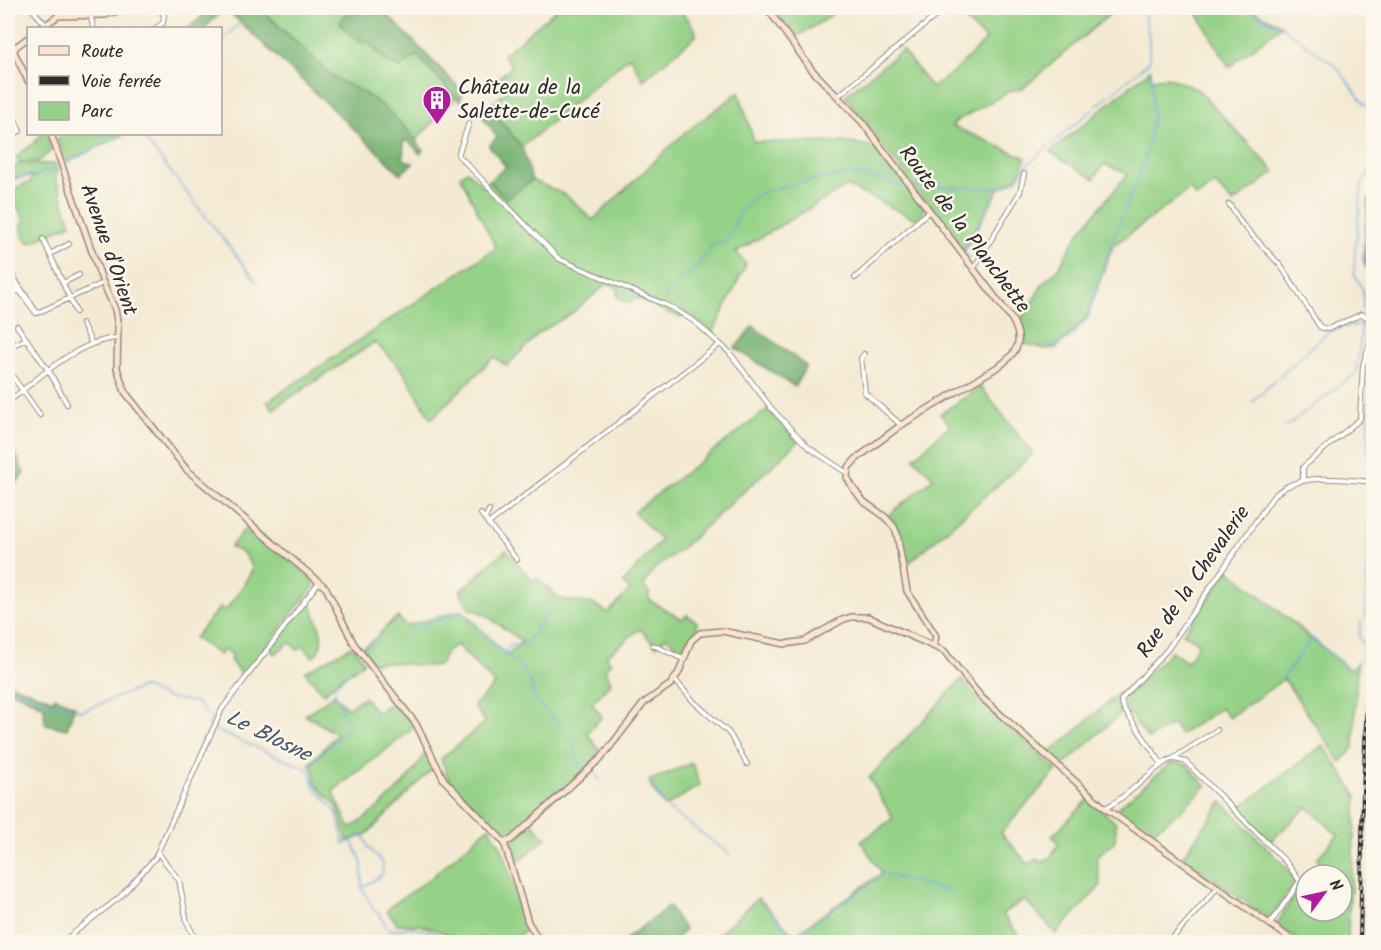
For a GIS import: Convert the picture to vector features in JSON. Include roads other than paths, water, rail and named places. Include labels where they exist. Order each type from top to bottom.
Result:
[{"type":"street","points":[[31,8],[44,27],[58,16],[91,17],[127,8]]},
{"type":"street","points":[[58,8],[58,16]]},
{"type":"street","points":[[157,27],[163,23],[164,15],[158,8]]},
{"type":"street","name":"Route de la Planchette","points":[[767,8],[812,70],[862,122],[1017,328],[1020,339],[1016,352],[990,372],[901,425],[856,459],[847,473]]},
{"type":"street","points":[[838,96],[938,14]]},
{"type":"street","points":[[91,17],[93,27]]},
{"type":"street","points":[[8,35],[11,49],[27,79]]},
{"type":"street","points":[[11,49],[27,39]]},
{"type":"street","points":[[8,105],[20,131],[8,137]]},
{"type":"street","points":[[469,123],[458,155],[559,260],[673,308],[720,344],[772,409],[808,447],[847,473],[853,488],[863,501],[884,516],[897,534],[907,591],[936,636],[934,645]]},
{"type":"street","name":"Avenue d'Orient","points":[[53,135],[57,154],[103,283],[115,309],[118,327],[118,376],[125,392],[187,470],[320,582]]},
{"type":"street","points":[[973,269],[1020,192],[1024,174]]},
{"type":"street","points":[[1229,204],[1242,224],[1281,266],[1320,327],[1328,329],[1362,314],[1371,320],[1370,343],[1363,364],[1360,419],[1303,467],[1303,480]]},
{"type":"street","points":[[855,278],[929,211]]},
{"type":"street","points":[[43,239],[76,312]]},
{"type":"street","points":[[50,254],[69,244]]},
{"type":"street","points":[[8,269],[19,289]]},
{"type":"street","points":[[8,275],[37,313],[103,283]]},
{"type":"street","points":[[63,282],[79,275]]},
{"type":"street","points":[[8,297],[19,289]]},
{"type":"street","points":[[82,323],[92,344]]},
{"type":"street","points":[[17,326],[49,371],[67,404]]},
{"type":"street","points":[[8,402],[49,371],[92,344],[117,338]]},
{"type":"street","points":[[8,347],[27,339]]},
{"type":"street","points":[[488,524],[720,344]]},
{"type":"street","points":[[864,354],[861,369],[865,393],[901,425]]},
{"type":"street","points":[[8,370],[40,415]]},
{"type":"street","name":"Rue de la Chevalerie","points":[[1161,763],[1124,709],[1121,700],[1123,695],[1146,675],[1167,650],[1272,498],[1285,486],[1303,480],[1374,482]]},
{"type":"street","points":[[485,519],[489,510]]},
{"type":"street","points":[[481,514],[517,560]]},
{"type":"street","points":[[62,942],[120,897],[158,853],[213,727],[228,700],[320,582],[332,598],[354,644],[416,724],[444,780],[504,842],[528,922],[540,942]]},
{"type":"street","points":[[504,842],[511,840],[602,757],[644,703],[675,680],[691,641],[704,631],[722,631],[785,644],[805,641],[851,617],[878,621],[934,645],[950,657],[981,698],[1105,808],[1295,942]]},
{"type":"street","points":[[653,645],[683,659]]},
{"type":"street","points":[[675,680],[694,702],[729,733],[747,765]]},
{"type":"street","points":[[1105,808],[1125,798],[1161,763],[1173,759],[1217,730]]},
{"type":"street","points":[[1173,759],[1186,762],[1194,769],[1286,862],[1300,881],[1270,924]]},
{"type":"street","points":[[158,853],[179,880],[187,922],[197,942]]},
{"type":"street","points":[[1169,942],[1218,887]]},
{"type":"water","points":[[1373,198],[1373,265],[1366,268],[1363,259],[1369,199]]},
{"type":"waterway","points":[[914,186],[999,188],[1017,179],[1029,163],[1149,62],[1149,38],[1143,8]]},
{"type":"waterway","points":[[1250,8],[1254,13],[1285,29],[1337,67],[1365,105],[1374,111]]},
{"type":"waterway","points":[[222,40],[239,24]]},
{"type":"waterway","points":[[1047,345],[1055,346],[1068,339],[1088,318],[1111,244],[1144,162],[1153,116],[1151,68]]},
{"type":"waterway","points":[[1369,110],[1374,120]]},
{"type":"waterway","points":[[66,163],[123,135]]},
{"type":"waterway","points":[[142,135],[257,282]]},
{"type":"waterway","points":[[1363,311],[1363,290],[1354,273],[1355,251],[1362,185],[1374,163]]},
{"type":"waterway","points":[[8,174],[18,179],[27,175],[36,176],[56,167]]},
{"type":"waterway","points":[[664,299],[673,286],[695,269],[714,243],[726,243],[743,208],[751,199],[760,194],[805,181],[853,175],[869,176],[907,187]]},
{"type":"waterway","points":[[970,259],[965,252],[999,188]]},
{"type":"waterway","points":[[962,269],[966,264]]},
{"type":"waterway","points":[[625,295],[633,294],[660,306]]},
{"type":"waterway","points":[[1286,427],[1356,373],[1363,318]]},
{"type":"waterway","points":[[1252,402],[1328,332],[1343,327],[1363,325]]},
{"type":"waterway","points":[[1369,373],[1368,361],[1374,347]]},
{"type":"waterway","points":[[1370,381],[1368,457],[1373,464],[1372,472]]},
{"type":"waterway","points":[[1365,618],[1371,490]]},
{"type":"waterway","points":[[504,653],[512,644],[518,647],[527,642],[550,610]]},
{"type":"waterway","points":[[406,631],[463,613],[519,665],[530,680],[535,700],[562,727]]},
{"type":"waterway","points":[[1361,622],[1359,637],[1364,645],[1365,661],[1362,660]]},
{"type":"waterway","points":[[1282,680],[1312,638],[1350,670],[1357,663]]},
{"type":"waterway","points":[[363,651],[379,640]]},
{"type":"waterway","points":[[333,687],[346,675]]},
{"type":"waterway","name":"Le Blosne","points":[[57,704],[82,711],[143,687],[168,698],[196,702],[211,719],[209,725],[217,731],[310,770],[314,787],[336,811],[344,844],[352,840],[362,863],[362,888],[375,912],[378,912],[388,928],[394,930],[411,927],[434,933],[450,942]]},
{"type":"waterway","name":"Le Blosne","points":[[8,688],[21,690],[54,703]]},
{"type":"waterway","points":[[312,763],[349,727],[334,690]]},
{"type":"waterway","points":[[570,739],[583,770]]},
{"type":"waterway","points":[[592,770],[600,781]]},
{"type":"waterway","points":[[649,780],[666,807],[730,854]]},
{"type":"waterway","points":[[352,840],[364,836],[368,847],[383,863],[382,875],[363,887]]},
{"type":"waterway","points":[[885,874],[950,892]]},
{"type":"waterway","points":[[763,902],[793,936],[882,876]]},
{"type":"waterway","points":[[384,942],[391,929]]},
{"type":"railway","points":[[1360,942],[1363,793],[1374,532]]},
{"type":"place","name":"Château de la Salette-de-Cucé","points":[[437,126]]}]
